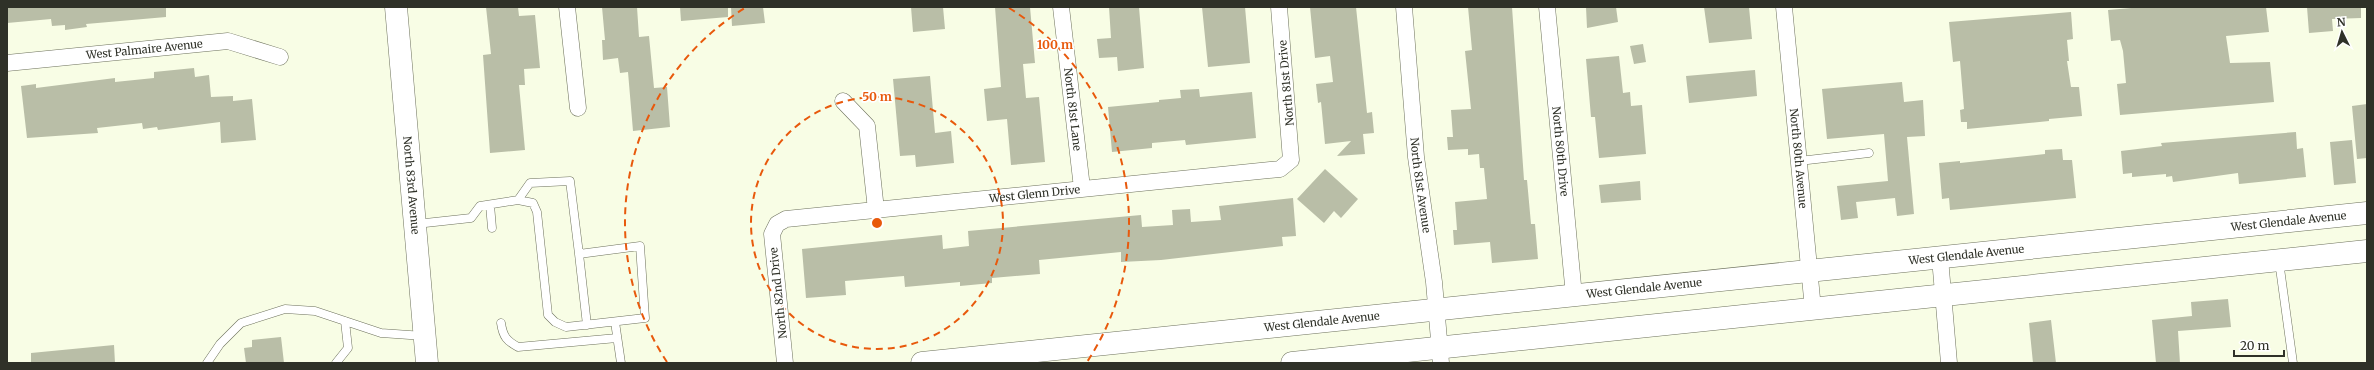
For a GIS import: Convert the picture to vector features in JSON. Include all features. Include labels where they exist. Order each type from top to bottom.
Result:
[{"type":"main road","name":"North 83rd Avenue","points":[[396,7],[427,363]]},
{"type":"main road","name":"West Glendale Avenue","points":[[929,363],[2367,213]]},
{"type":"main road","points":[[1292,363],[1440,355],[1813,309],[2367,251]]},
{"type":"street","points":[[567,7],[578,108]]},
{"type":"street","name":"North 81st Lane","points":[[1061,7],[1082,188]]},
{"type":"street","name":"North 81st Drive","points":[[1279,7],[1291,160]]},
{"type":"street","name":"North 81st Avenue","points":[[1404,7],[1416,157],[1436,310],[1440,355]]},
{"type":"street","name":"North 80th Drive","points":[[1547,7],[1574,296]]},
{"type":"street","name":"North 80th Avenue","points":[[1784,7],[1813,309]]},
{"type":"street","name":"West Palmaire Avenue","points":[[7,63],[228,41],[280,57]]},
{"type":"street","points":[[843,101],[867,126],[876,210]]},
{"type":"street","name":"West Glenn Drive","points":[[777,224],[786,219],[1280,169],[1291,160]]},
{"type":"street","name":"North 82nd Drive","points":[[777,224],[772,234],[785,363]]},
{"type":"street","points":[[1940,258],[1949,363]]},
{"type":"lane","points":[[1799,160],[1869,153]]},
{"type":"lane","points":[[518,200],[530,183],[570,181],[580,254],[587,325]]},
{"type":"lane","points":[[415,225],[471,218],[480,206],[518,200],[533,203],[538,212],[548,315],[555,322],[566,327],[645,318],[640,246],[580,254]]},
{"type":"lane","points":[[490,205],[492,228]]},
{"type":"lane","points":[[2279,260],[2293,363]]},
{"type":"lane","points":[[207,363],[220,344],[241,324],[285,309],[315,311],[381,333],[425,336]]},
{"type":"lane","points":[[336,363],[348,348],[346,321]]},
{"type":"lane","points":[[615,322],[621,363]]},
{"type":"lane","points":[[501,324],[503,334],[507,341],[518,347],[617,338]]},
{"type":"building","points":[[7,7],[166,7],[166,17],[86,24],[87,27],[65,30],[65,25],[52,26],[51,19],[7,23]]},
{"type":"building","points":[[486,7],[518,7],[519,16],[535,15],[540,68],[524,69],[525,85],[519,85],[525,150],[490,153],[483,55],[491,54]]},
{"type":"building","points":[[602,7],[637,7],[639,37],[649,36],[654,88],[667,87],[670,127],[633,131],[628,72],[620,73],[618,58],[603,60],[602,40],[605,40]]},
{"type":"building","points":[[680,7],[728,7],[728,17],[681,21]]},
{"type":"building","points":[[731,7],[763,7],[765,23],[732,26]]},
{"type":"building","points":[[911,7],[943,7],[945,29],[913,32]]},
{"type":"building","points":[[995,7],[1030,7],[1035,63],[1023,64],[1026,98],[1039,97],[1045,162],[1011,165],[1007,119],[987,121],[984,89],[1001,87]]},
{"type":"building","points":[[1109,7],[1139,7],[1144,68],[1118,71],[1117,57],[1099,58],[1097,39],[1111,38]]},
{"type":"building","points":[[1202,7],[1245,7],[1250,63],[1208,67]]},
{"type":"building","points":[[1310,7],[1356,7],[1367,113],[1372,112],[1374,133],[1363,134],[1365,154],[1337,156],[1351,141],[1325,144],[1321,102],[1318,103],[1316,84],[1333,82],[1330,56],[1315,58]]},
{"type":"building","points":[[1468,7],[1512,7],[1524,180],[1527,180],[1531,224],[1535,224],[1538,259],[1492,263],[1490,242],[1454,245],[1453,230],[1457,230],[1455,202],[1487,199],[1484,168],[1480,168],[1479,154],[1468,155],[1468,149],[1448,150],[1447,137],[1453,137],[1451,110],[1471,109],[1465,51],[1472,50]]},
{"type":"building","points":[[1586,7],[1616,7],[1618,22],[1587,28]]},
{"type":"building","points":[[1704,7],[1749,7],[1752,39],[1709,43]]},
{"type":"building","points":[[2143,7],[2266,7],[2269,32],[2226,36],[2230,63],[2270,62],[2274,102],[2120,115],[2117,84],[2126,83],[2123,51],[2120,40],[2111,41],[2108,10]]},
{"type":"building","points":[[2307,7],[2361,7],[2361,18],[2332,19],[2333,31],[2309,33]]},
{"type":"building","points":[[2071,12],[2073,39],[2067,40],[2069,61],[2067,61],[2071,87],[2079,87],[2082,116],[2049,119],[2049,121],[1967,129],[1967,122],[1961,122],[1960,110],[1964,109],[1960,61],[1953,62],[1949,22]]},
{"type":"building","points":[[1643,44],[1646,62],[1634,64],[1630,46]]},
{"type":"building","points":[[1619,56],[1623,93],[1630,92],[1631,106],[1642,105],[1646,154],[1599,158],[1595,117],[1591,117],[1586,59]]},
{"type":"building","points":[[194,68],[195,77],[209,75],[211,97],[233,96],[233,101],[252,99],[256,140],[221,143],[220,122],[158,130],[157,127],[143,129],[142,123],[97,128],[98,133],[27,138],[21,86],[36,84],[36,88],[115,78],[115,82],[154,78],[154,72]]},
{"type":"building","points":[[1755,70],[1757,96],[1689,103],[1686,76]]},
{"type":"building","points":[[930,76],[935,133],[951,131],[954,163],[916,167],[915,155],[900,156],[893,79]]},
{"type":"building","points":[[1902,82],[1904,102],[1923,100],[1925,136],[1907,137],[1914,214],[1897,216],[1895,198],[1856,202],[1858,218],[1841,220],[1837,186],[1888,181],[1884,134],[1827,139],[1822,89]]},
{"type":"building","points":[[1199,89],[1200,97],[1252,92],[1256,138],[1186,145],[1185,140],[1152,143],[1152,148],[1112,152],[1108,107],[1159,102],[1159,100],[1181,98],[1180,90]]},
{"type":"building","points":[[2367,104],[2367,158],[2357,159],[2352,106]]},
{"type":"building","points":[[2296,132],[2297,149],[2303,148],[2306,177],[2239,184],[2238,173],[2173,182],[2172,176],[2166,177],[2166,174],[2132,177],[2132,173],[2123,174],[2121,151],[2162,146],[2161,143]]},
{"type":"building","points":[[2352,140],[2356,183],[2334,185],[2330,142]]},
{"type":"building","points":[[2062,149],[2063,160],[2072,160],[2076,198],[1950,210],[1949,198],[1942,199],[1939,163],[1960,161],[1960,163],[2045,154],[2045,150]]},
{"type":"building","points":[[1325,169],[1358,199],[1341,218],[1334,211],[1324,223],[1297,199]]},
{"type":"building","points":[[1640,181],[1641,200],[1601,203],[1599,185]]},
{"type":"building","points":[[1293,198],[1296,236],[1282,237],[1283,246],[1161,260],[1121,262],[1121,252],[1039,260],[1040,274],[992,278],[992,283],[960,286],[960,282],[905,287],[904,276],[845,281],[846,295],[806,298],[802,249],[942,235],[943,249],[969,246],[968,231],[1141,215],[1142,227],[1173,225],[1172,210],[1190,209],[1191,222],[1221,220],[1219,206]]},
{"type":"building","points":[[2228,299],[2231,327],[2178,331],[2180,363],[2156,363],[2152,320],[2192,316],[2191,302]]},
{"type":"building","points":[[2051,320],[2056,363],[2033,363],[2029,323]]},
{"type":"building","points":[[281,337],[284,363],[246,363],[244,348],[252,347],[252,340]]},
{"type":"building","points":[[114,345],[115,363],[31,363],[31,353]]}]
